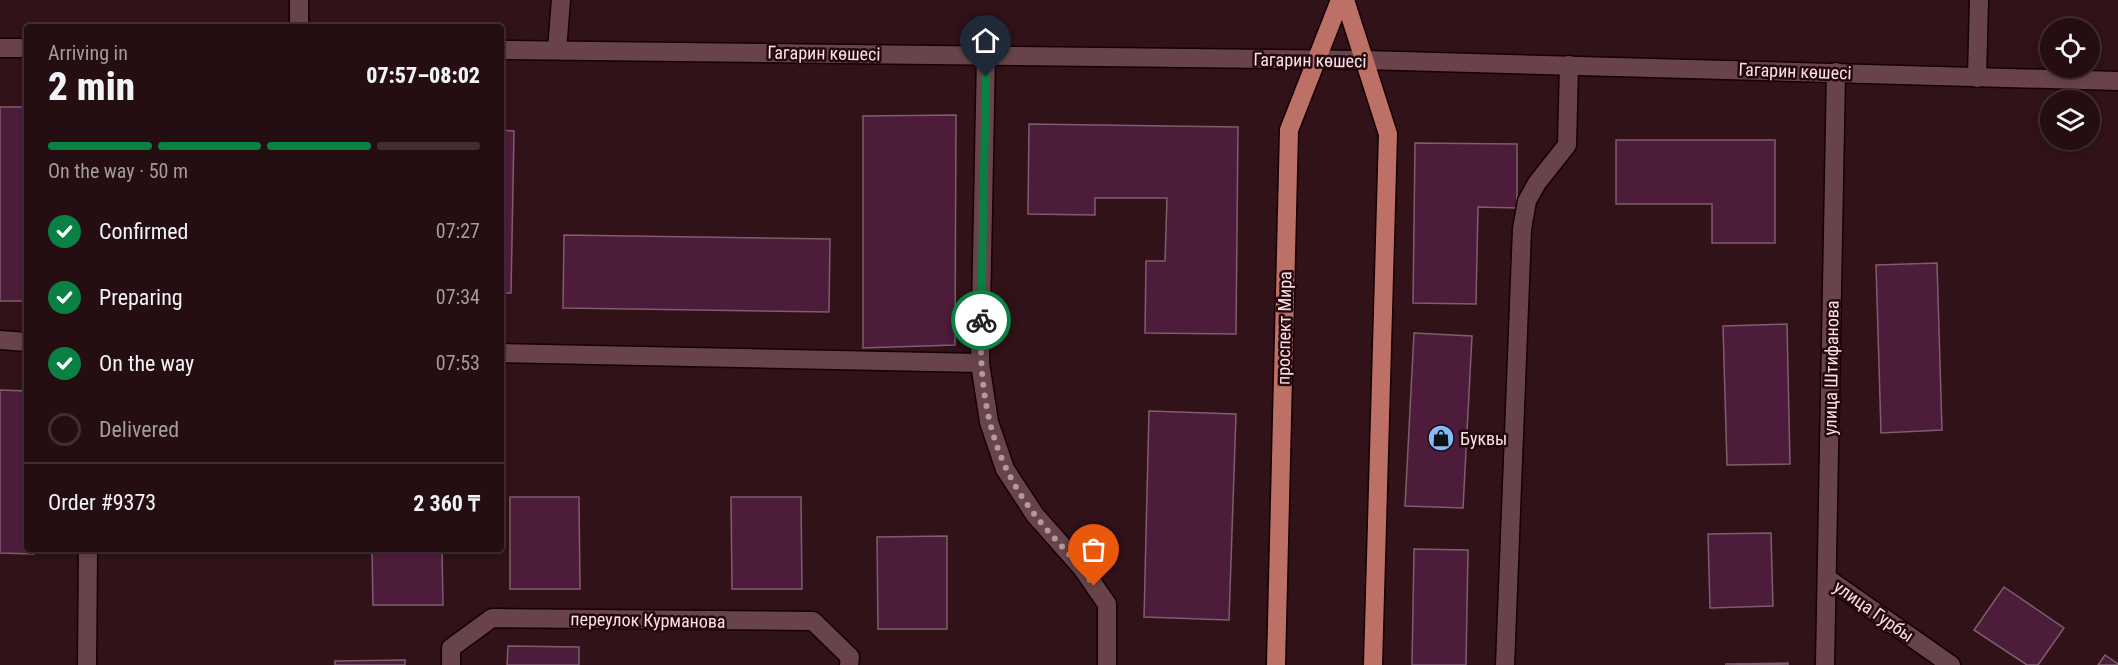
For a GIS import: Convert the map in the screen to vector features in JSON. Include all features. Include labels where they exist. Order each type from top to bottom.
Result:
[{"type":"main road","name":"проспект Мира","points":[[1276,665],[1289,130],[1340,0]]},
{"type":"main road","points":[[1346,0],[1388,134],[1373,665]]},
{"type":"street","points":[[299,0],[299,24]]},
{"type":"street","points":[[557,50],[561,0]]},
{"type":"street","points":[[1977,78],[1979,0]]},
{"type":"street","points":[[0,48],[24,48]]},
{"type":"street","name":"Гагарин көшесі","points":[[504,51],[1364,60],[2118,81]]},
{"type":"street","points":[[986,55],[980,363],[989,422],[1005,469],[1035,514],[1082,568],[1107,604],[1107,665]]},
{"type":"street","points":[[1505,665],[1522,229],[1527,201],[1536,183],[1568,145],[1569,65]]},
{"type":"street","name":"улица Штифанова","points":[[1825,665],[1836,72]]},
{"type":"street","points":[[0,340],[24,342]]},
{"type":"street","points":[[504,353],[980,363]]},
{"type":"street","points":[[87,665],[88,552]]},
{"type":"street","name":"улица Гурбы","points":[[1827,578],[1952,665]]},
{"type":"street","name":"переулок Курманова","points":[[451,665],[451,648],[492,618],[813,621],[850,657],[849,665]]},
{"type":"building","points":[[0,107],[24,107],[24,301],[0,301]]},
{"type":"building","points":[[956,115],[955,345],[863,348],[863,116]]},
{"type":"building","points":[[1029,124],[1238,127],[1236,334],[1145,333],[1146,261],[1165,261],[1167,198],[1095,198],[1095,215],[1028,214]]},
{"type":"building","points":[[504,130],[514,131],[511,293],[504,293]]},
{"type":"building","points":[[1616,140],[1775,140],[1775,243],[1712,243],[1712,204],[1616,204]]},
{"type":"building","points":[[1415,143],[1517,144],[1517,208],[1478,207],[1476,304],[1413,303]]},
{"type":"building","points":[[564,235],[830,239],[829,312],[563,308]]},
{"type":"building","points":[[1937,263],[1942,430],[1881,433],[1876,265]]},
{"type":"building","points":[[1787,324],[1790,464],[1727,465],[1723,326]]},
{"type":"building","points":[[1414,333],[1472,336],[1463,508],[1405,506]]},
{"type":"building","points":[[0,390],[24,391],[24,552],[34,552],[34,554],[0,553]]},
{"type":"building","points":[[1149,411],[1236,414],[1229,620],[1144,617]]},
{"type":"building","points":[[510,497],[579,497],[580,589],[510,589]]},
{"type":"building","points":[[731,497],[801,497],[802,589],[732,589]]},
{"type":"building","points":[[1771,533],[1773,606],[1710,608],[1708,534]]},
{"type":"building","points":[[947,536],[947,629],[878,629],[877,537]]},
{"type":"building","points":[[1414,549],[1468,550],[1466,665],[1412,665]]},
{"type":"building","points":[[372,552],[442,552],[443,605],[373,605]]},
{"type":"building","points":[[2004,587],[2064,628],[2038,665],[2027,665],[1974,630]]},
{"type":"building","points":[[508,646],[579,647],[579,665],[507,665]]},
{"type":"building","points":[[2105,655],[2118,664],[2118,665],[2098,665]]},
{"type":"building","points":[[405,660],[405,665],[335,665],[335,661]]},
{"type":"building","points":[[1788,663],[1788,665],[1725,664]]},
{"type":"way so far","points":[[981,320],[980,363],[989,422],[1005,469],[1035,514],[1082,568],[1094,586]]},
{"type":"place","name":"Буквы","points":[[1441,438]]},
{"type":"route","points":[[981,320],[986,77]]}]
